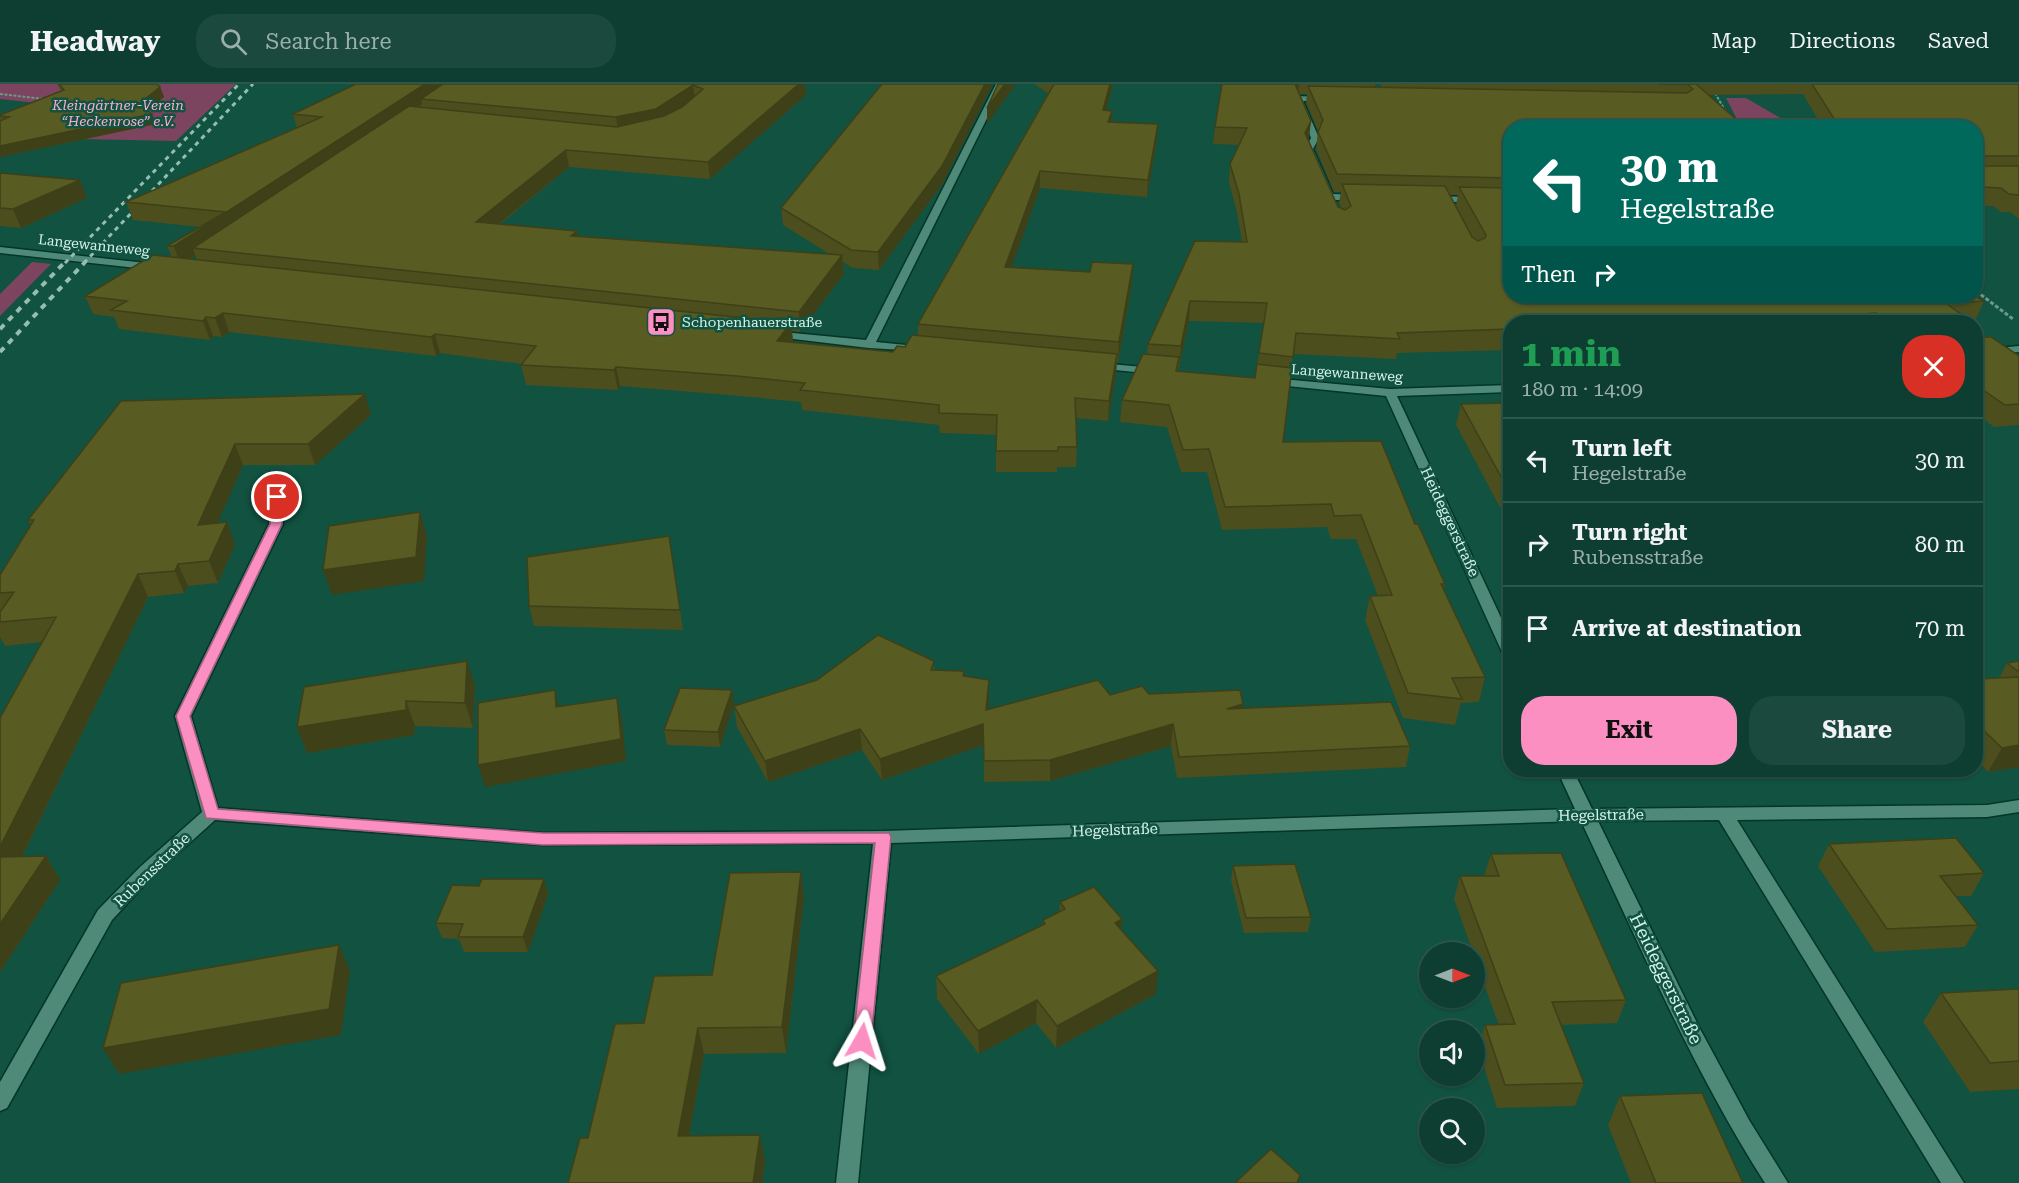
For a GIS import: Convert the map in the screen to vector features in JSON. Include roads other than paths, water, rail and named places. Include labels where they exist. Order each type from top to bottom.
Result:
[{"type":"street","points":[[869,345],[1000,84]]},
{"type":"street","points":[[1334,99],[1297,95],[1315,138],[1309,149],[1332,202],[1365,198]]},
{"type":"street","points":[[1423,199],[1448,204],[1503,201]]},
{"type":"street","name":"Langewanneweg","points":[[0,250],[162,268]]},
{"type":"street","points":[[762,333],[927,350]]},
{"type":"street","points":[[1983,352],[2019,349]]},
{"type":"street","points":[[1089,365],[1170,372]]},
{"type":"street","name":"Langewanneweg","points":[[1263,381],[1390,393],[1503,388]]},
{"type":"street","name":"Heideggerstraße","points":[[1390,393],[1503,637]]},
{"type":"street","points":[[212,814],[183,716],[276,524],[277,497]]},
{"type":"street","name":"Heideggerstraße","points":[[1568,777],[1691,1032],[1741,1126],[1777,1183]]},
{"type":"street","name":"Hegelstraße","points":[[212,814],[543,839],[883,837],[1586,815],[1987,811],[2019,806]]},
{"type":"street","points":[[1724,813],[1953,1183]]},
{"type":"street","name":"Rubensstraße","points":[[0,1102],[105,915],[146,872],[212,814]]},
{"type":"street","points":[[847,1183],[883,837]]},
{"type":"railway","points":[[65,263],[239,84]]},
{"type":"railway","points":[[84,263],[253,84]]},
{"type":"railway","points":[[0,329],[66,261]]},
{"type":"railway","points":[[0,352],[86,261]]},
{"type":"place","name":"Schopenhauerstraße","points":[[661,322]]},
{"type":"park label","name":"Kleingärtner-Verein “Heckenrose” e.V.","points":[[118,114]]}]
